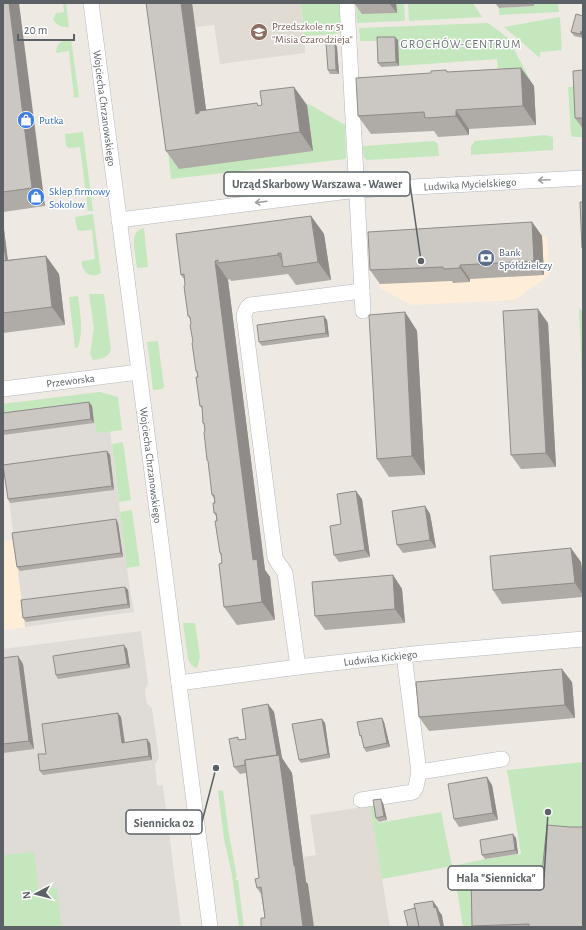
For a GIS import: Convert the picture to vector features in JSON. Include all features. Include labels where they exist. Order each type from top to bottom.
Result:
[{"type":"street","name":"Wojciecha Chrzanowskiego","points":[[90,3],[210,927]]},
{"type":"street","points":[[347,3],[363,311]]},
{"type":"street","name":"Ludwika Mycielskiego","points":[[119,220],[357,190],[583,178]]},
{"type":"street","points":[[298,667],[285,573],[275,557],[244,316],[247,307],[250,305],[362,291]]},
{"type":"street","name":"Przeworska","points":[[3,389],[139,372]]},
{"type":"street","name":"Ludwika Kickiego","points":[[179,683],[404,655],[583,639]]},
{"type":"street","points":[[361,800],[413,792],[416,787],[419,772],[404,655]]},
{"type":"street","points":[[419,772],[502,759]]},
{"type":"shaded area","name":"Przedszkole nr 51 \"Misia Czarodzieja\"","points":[[192,3],[301,3],[305,53],[220,64],[214,25],[195,27]]},
{"type":"shaded area","points":[[547,236],[549,276],[514,300],[411,305],[380,288],[378,246]]},
{"type":"shaded area","points":[[100,392],[110,431],[134,612],[25,627],[3,452],[3,404]]},
{"type":"shaded area","points":[[14,540],[25,627],[3,630],[3,541]]},
{"type":"shaded area","points":[[141,631],[148,683],[145,690],[147,704],[152,708],[159,758],[155,764],[157,786],[163,785],[181,927],[3,927],[3,649]]},
{"type":"shaded area","points":[[370,806],[390,927],[314,927],[308,885],[306,884],[303,857],[316,855],[310,815]]},
{"type":"green space","points":[[63,3],[66,3],[69,27],[60,26],[53,19],[56,13],[64,12]]},
{"type":"green space","points":[[301,3],[343,3],[341,32],[335,34],[304,36]]},
{"type":"green space","points":[[356,3],[362,14],[396,13],[396,3],[404,3],[405,20],[357,23]]},
{"type":"green space","points":[[408,3],[473,3],[482,17],[409,21]]},
{"type":"green space","points":[[534,3],[558,3],[559,12],[499,15],[499,8],[534,6]]},
{"type":"green space","points":[[560,17],[562,50],[540,52],[540,58],[504,27]]},
{"type":"green space","points":[[488,23],[508,38],[534,87],[498,74],[497,59],[399,66],[398,41],[360,41],[359,28]]},
{"type":"green space","points":[[71,39],[79,97],[74,98],[69,51],[56,53],[57,46],[60,43]]},
{"type":"green space","points":[[583,86],[583,137],[573,137],[571,135],[568,87]]},
{"type":"green space","points":[[307,103],[345,125],[346,159],[171,179],[166,131],[313,150]]},
{"type":"green space","points":[[83,132],[93,211],[88,211],[80,147],[69,148],[66,146],[65,134]]},
{"type":"green space","points":[[545,135],[553,137],[553,150],[471,155],[471,146],[475,141]]},
{"type":"green space","points":[[434,141],[438,144],[439,156],[367,160],[364,158],[363,146]]},
{"type":"green space","points":[[93,214],[101,273],[94,276],[88,274],[84,270],[81,262],[95,259],[92,230],[77,230],[75,217]]},
{"type":"green space","points":[[144,228],[148,267],[137,268],[134,240],[136,233]]},
{"type":"green space","points":[[89,294],[104,294],[111,350],[110,353],[101,359],[93,360],[90,354],[94,328]]},
{"type":"green space","points":[[78,296],[81,334],[78,347],[75,348],[69,297]]},
{"type":"green space","points":[[579,308],[583,312],[583,407]]},
{"type":"green space","points":[[158,341],[164,387],[162,389],[153,390],[147,342]]},
{"type":"green space","points":[[100,392],[118,397],[122,430],[101,433],[96,431],[92,406],[3,417],[3,404]]},
{"type":"green space","points":[[123,442],[131,500],[119,502],[112,444]]},
{"type":"green space","points":[[131,510],[140,566],[127,568],[120,512]]},
{"type":"green space","points":[[183,623],[195,623],[200,657],[197,668],[192,666],[188,659]]},
{"type":"green space","points":[[583,762],[583,927],[463,927],[453,866],[485,859],[521,854],[507,770]]},
{"type":"green space","points":[[223,790],[244,927],[239,927],[232,875],[224,839],[218,791]]},
{"type":"green space","points":[[375,805],[378,823],[441,812],[452,866],[382,879],[370,806]]},
{"type":"green space","points":[[34,852],[38,889],[57,887],[61,927],[3,927],[3,855]]},
{"type":"building","points":[[3,3],[9,3],[32,188],[3,192]]},
{"type":"building","points":[[146,3],[181,3],[196,114],[199,113],[199,111],[257,103],[258,106],[262,105],[260,91],[294,87],[300,132],[166,151]]},
{"type":"building","points":[[576,14],[583,16],[583,32],[581,31],[580,34],[571,32]]},
{"type":"building","points":[[377,37],[395,37],[396,62],[378,63]]},
{"type":"building","points":[[326,43],[335,43],[336,70],[328,70]]},
{"type":"building","points":[[521,68],[523,106],[456,110],[456,116],[425,118],[424,112],[358,116],[356,78],[431,73],[431,71],[446,70],[447,72]]},
{"type":"building","points":[[583,70],[583,118],[575,118],[573,71]]},
{"type":"building","points":[[580,202],[583,202],[583,248],[582,248]]},
{"type":"building","points":[[311,216],[318,262],[283,267],[281,253],[278,253],[278,255],[218,263],[218,260],[215,261],[253,560],[257,559],[262,602],[224,607],[219,564],[222,563],[215,521],[217,521],[216,513],[214,513],[214,495],[212,495],[207,460],[202,406],[200,406],[196,377],[198,377],[192,343],[190,317],[188,316],[184,274],[181,275],[176,234]]},
{"type":"building","points":[[532,222],[534,261],[460,265],[460,268],[444,269],[443,267],[370,270],[368,232]]},
{"type":"building","points":[[3,239],[6,261],[3,261]]},
{"type":"building","points":[[46,256],[52,307],[3,313],[3,261]]},
{"type":"building","points":[[538,309],[546,453],[511,455],[503,311]]},
{"type":"building","points":[[405,312],[412,456],[377,459],[369,315]]},
{"type":"building","points":[[324,316],[326,333],[259,342],[257,325]]},
{"type":"building","points":[[89,402],[91,419],[3,431],[3,413]]},
{"type":"building","points":[[107,451],[112,486],[8,499],[3,465]]},
{"type":"building","points":[[356,491],[365,550],[334,555],[330,526],[341,524],[337,494]]},
{"type":"building","points":[[425,506],[430,540],[397,545],[392,511]]},
{"type":"building","points":[[116,519],[121,553],[17,567],[12,533]]},
{"type":"building","points":[[571,548],[575,583],[493,590],[490,556]]},
{"type":"building","points":[[393,575],[395,609],[315,616],[312,582]]},
{"type":"building","points":[[125,587],[128,604],[23,618],[21,600]]},
{"type":"building","points":[[124,645],[127,664],[56,675],[53,656]]},
{"type":"building","points":[[18,656],[29,741],[3,744],[3,658]]},
{"type":"building","points":[[562,669],[565,705],[419,717],[416,682]]},
{"type":"building","points":[[268,704],[277,755],[245,760],[245,765],[234,767],[229,739],[238,737],[238,740],[246,739],[242,709]]},
{"type":"building","points":[[118,713],[122,743],[147,739],[149,756],[40,771],[38,754],[46,754],[42,724]]},
{"type":"building","points":[[382,718],[387,743],[364,748],[357,722]]},
{"type":"building","points":[[322,719],[328,754],[299,760],[292,724]]},
{"type":"building","points":[[279,755],[303,927],[261,927],[261,918],[265,918],[261,887],[257,888],[255,879],[259,878],[245,760]]},
{"type":"building","points":[[487,777],[493,813],[454,819],[448,784]]},
{"type":"building","points":[[381,799],[384,816],[376,818],[373,800]]},
{"type":"building","points":[[547,825],[583,827],[583,927],[529,927],[529,924],[472,926],[471,872],[530,870],[530,872],[542,873]]},
{"type":"building","points":[[513,834],[515,850],[482,855],[480,840]]},
{"type":"building","points":[[433,901],[441,927],[419,927],[414,904]]},
{"type":"building","points":[[415,908],[419,927],[408,927],[404,911]]},
{"type":"place","name":"Przedszkole nr 51 \"Misia Czarodzieja\"","points":[[259,32]]},
{"type":"place","name":"Putka","points":[[26,120]]},
{"type":"place","name":"Sklep firmowy Sokolow","points":[[36,197]]},
{"type":"place","name":"Bank Spółdzielczy","points":[[486,258]]},
{"type":"place","name":"Urząd Skarbowy Warszawa - Wawer","points":[[421,261]]},
{"type":"place","name":"Siennicka 02","points":[[216,768]]},
{"type":"place","name":"Hala \"Siennicka\"","points":[[548,812]]},
{"type":"district","name":"GROCHÓW-CENTRUM","points":[[461,44]]}]
